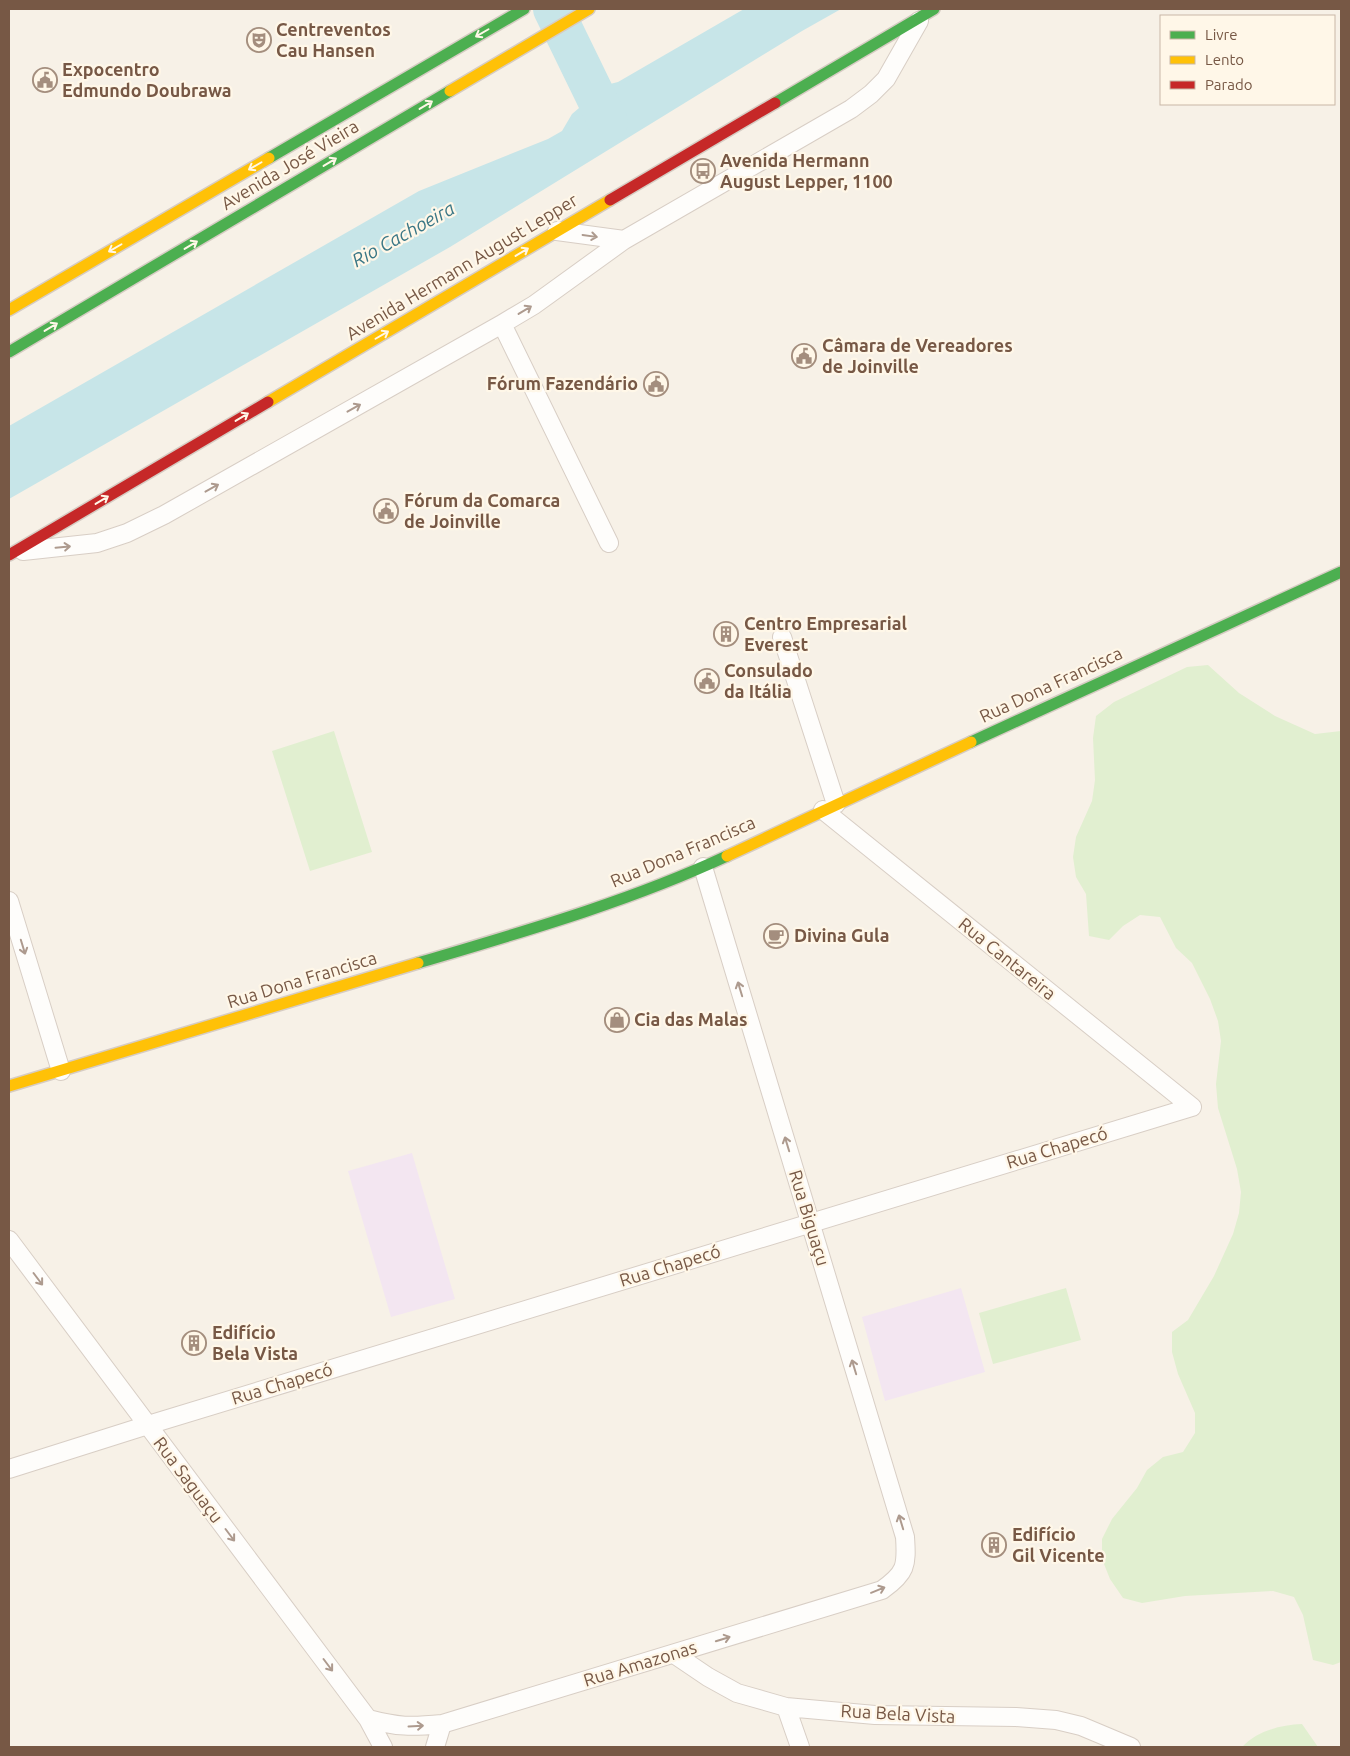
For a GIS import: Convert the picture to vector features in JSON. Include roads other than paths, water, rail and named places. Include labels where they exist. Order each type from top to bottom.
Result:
[{"type":"main road","name":"Avenida José Vieira","points":[[9,310],[524,9]]},
{"type":"main road","name":"Avenida José Vieira","points":[[9,352],[589,9]]},
{"type":"main road","name":"Avenida Hermann August Lepper","points":[[12,553],[928,12]]},
{"type":"main road","name":"Rua Dona Francisca","points":[[9,1086],[497,939],[659,886],[1341,572]]},
{"type":"street","points":[[12,553],[97,543],[127,533],[164,515],[502,324],[534,305],[624,240],[852,109],[886,79],[928,12]]},
{"type":"street","points":[[557,231],[624,240]]},
{"type":"street","points":[[502,324],[609,543]]},
{"type":"street","points":[[782,637],[830,807]]},
{"type":"street","name":"Rua Cantareira","points":[[830,807],[1192,1107]]},
{"type":"street","name":"Rua Biguaçu","points":[[703,867],[905,1537],[906,1554],[904,1570]]},
{"type":"street","points":[[9,901],[61,1071]]},
{"type":"street","name":"Rua Chapecó","points":[[9,1470],[148,1425],[1192,1107]]},
{"type":"street","name":"Rua Saguaçu","points":[[9,1240],[368,1719],[383,1747]]},
{"type":"street","name":"Rua Amazonas","points":[[368,1719],[412,1727],[442,1724],[882,1590],[895,1581],[904,1570]]},
{"type":"street","name":"Rua Bela Vista","points":[[674,1654],[708,1677],[738,1693],[786,1707],[875,1715],[1016,1717],[1056,1720],[1081,1726],[1131,1747]]},
{"type":"street","points":[[786,1707],[800,1747]]},
{"type":"street","points":[[435,1747],[442,1724]]},
{"type":"water","name":"Rio Cachoeira","points":[[744,9],[841,9],[450,247],[9,499],[9,426],[419,191],[548,139],[562,131],[572,114],[606,85],[618,82]]},
{"type":"waterway","points":[[553,9],[608,122]]},
{"type":"place","name":"Centreventos Cau Hansen","points":[[259,40]]},
{"type":"place","name":"Expocentro Edmundo Doubrawa","points":[[45,80]]},
{"type":"place","name":"Avenida Hermann August Lepper, 1100","points":[[703,171]]},
{"type":"place","name":"Câmara de Vereadores de Joinville","points":[[804,356]]},
{"type":"place","name":"Fórum Fazendário","points":[[656,384]]},
{"type":"place","name":"Fórum da Comarca de Joinville","points":[[386,511]]},
{"type":"place","name":"Centro Empresarial Everest","points":[[726,634]]},
{"type":"place","name":"Consulado da Itália","points":[[707,681]]},
{"type":"place","name":"Divina Gula","points":[[776,936]]},
{"type":"place","name":"Cia das Malas","points":[[617,1020]]},
{"type":"place","name":"Edifício Bela Vista","points":[[194,1343]]},
{"type":"place","name":"Edifício Gil Vicente","points":[[994,1545]]}]
